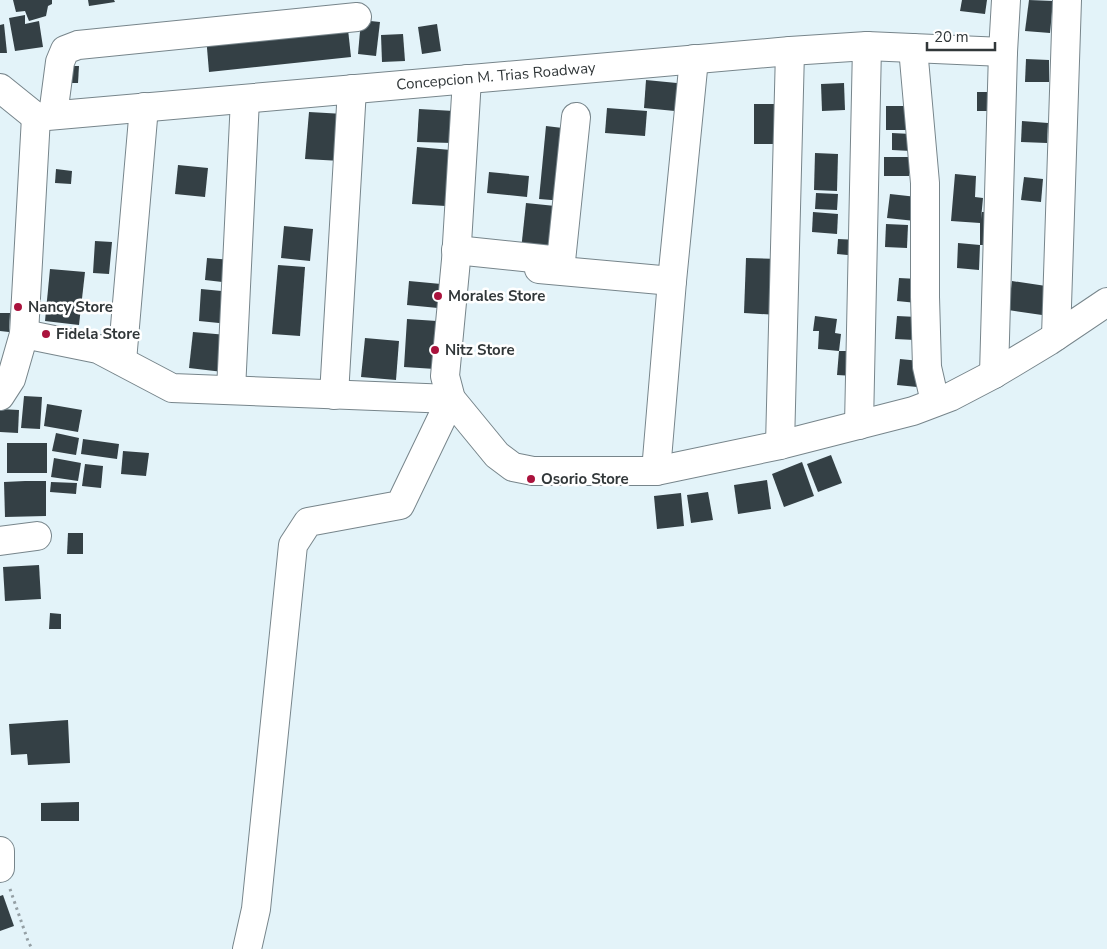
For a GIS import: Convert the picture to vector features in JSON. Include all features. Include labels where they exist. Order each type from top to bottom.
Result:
[{"type":"street","points":[[994,374],[1006,0]]},
{"type":"street","points":[[1056,336],[1067,0]]},
{"type":"street","points":[[0,396],[11,379],[24,334],[45,116],[65,50],[78,46],[357,17]]},
{"type":"street","points":[[859,425],[867,46]]},
{"type":"street","name":"Concepcion M. Trias Roadway","points":[[45,116],[790,50],[867,46],[1003,52]]},
{"type":"street","points":[[913,48],[925,183],[927,367],[935,402]]},
{"type":"street","points":[[780,445],[790,50]]},
{"type":"street","points":[[656,471],[672,281],[694,59]]},
{"type":"street","points":[[467,79],[456,255],[445,376],[451,399],[497,455],[513,467],[534,471],[656,471],[780,445],[913,411],[950,396],[994,374],[1107,302]]},
{"type":"street","points":[[0,88],[45,116]]},
{"type":"street","points":[[334,395],[352,89]]},
{"type":"street","points":[[231,390],[245,99]]},
{"type":"street","points":[[122,361],[144,107]]},
{"type":"street","points":[[456,255],[561,260],[576,117]]},
{"type":"street","points":[[456,255],[672,281]]},
{"type":"street","points":[[24,334],[98,349],[172,388],[451,399]]},
{"type":"street","points":[[247,949],[256,909],[293,545],[308,522],[400,505],[451,399]]},
{"type":"street","points":[[0,541],[37,536]]},
{"type":"path","points":[[0,862],[32,949]]},
{"type":"building","points":[[13,0],[52,0],[52,4],[48,6],[46,16],[29,21],[25,11],[16,12]]},
{"type":"building","points":[[88,0],[114,0],[115,2],[89,6]]},
{"type":"building","points":[[962,0],[987,0],[985,14],[960,11]]},
{"type":"building","points":[[1029,0],[1053,1],[1050,33],[1025,31]]},
{"type":"building","points":[[25,15],[25,24],[39,21],[43,47],[15,51],[9,18]]},
{"type":"building","points":[[347,20],[351,57],[209,72],[206,36]]},
{"type":"building","points":[[361,20],[380,22],[376,56],[358,54]]},
{"type":"building","points":[[4,24],[7,53],[0,53],[0,25]]},
{"type":"building","points":[[437,24],[441,51],[422,54],[418,27]]},
{"type":"building","points":[[403,34],[405,61],[382,62],[381,35]]},
{"type":"building","points":[[1026,59],[1049,60],[1049,82],[1025,82]]},
{"type":"building","points":[[69,66],[79,66],[78,83],[69,83]]},
{"type":"building","points":[[646,80],[687,84],[685,112],[644,108]]},
{"type":"building","points":[[844,83],[845,110],[822,111],[821,84]]},
{"type":"building","points":[[977,92],[997,92],[997,111],[977,111]]},
{"type":"building","points":[[754,104],[784,104],[784,144],[754,144]]},
{"type":"building","points":[[886,106],[908,106],[908,130],[886,130]]},
{"type":"building","points":[[607,108],[647,111],[645,136],[605,133]]},
{"type":"building","points":[[419,109],[454,111],[452,143],[417,142]]},
{"type":"building","points":[[309,112],[344,114],[341,161],[305,159]]},
{"type":"building","points":[[1022,121],[1048,123],[1047,143],[1021,142]]},
{"type":"building","points":[[546,126],[571,129],[564,201],[539,199]]},
{"type":"building","points":[[892,133],[911,134],[911,151],[892,150]]},
{"type":"building","points":[[417,147],[451,150],[446,206],[412,204]]},
{"type":"building","points":[[815,153],[838,154],[837,191],[814,190]]},
{"type":"building","points":[[884,157],[909,157],[909,176],[884,176]]},
{"type":"building","points":[[178,165],[208,168],[205,197],[175,194]]},
{"type":"building","points":[[56,169],[72,171],[71,184],[55,183]]},
{"type":"building","points":[[489,172],[529,176],[527,197],[487,193]]},
{"type":"building","points":[[955,174],[976,176],[975,197],[983,198],[981,219],[982,212],[995,212],[992,245],[980,245],[980,223],[951,221]]},
{"type":"building","points":[[1024,177],[1043,179],[1041,202],[1021,200]]},
{"type":"building","points":[[816,193],[838,194],[837,210],[815,209]]},
{"type":"building","points":[[890,194],[917,197],[915,221],[887,218]]},
{"type":"building","points":[[526,203],[565,207],[560,254],[521,250]]},
{"type":"building","points":[[813,212],[838,214],[837,234],[812,232]]},
{"type":"building","points":[[886,224],[908,225],[907,248],[885,247]]},
{"type":"building","points":[[284,226],[313,229],[310,261],[281,258]]},
{"type":"building","points":[[838,239],[859,240],[858,256],[837,254]]},
{"type":"building","points":[[95,241],[112,242],[109,274],[93,273]]},
{"type":"building","points":[[958,243],[980,245],[979,270],[957,268]]},
{"type":"building","points":[[207,258],[233,260],[231,283],[205,280]]},
{"type":"building","points":[[746,258],[780,259],[778,315],[744,313]]},
{"type":"building","points":[[278,265],[305,267],[300,336],[272,334]]},
{"type":"building","points":[[50,269],[85,272],[79,325],[45,321]]},
{"type":"building","points":[[899,278],[918,279],[917,303],[897,301]]},
{"type":"building","points":[[409,281],[441,284],[438,308],[407,305]]},
{"type":"building","points":[[1012,281],[1046,286],[1042,315],[1008,310]]},
{"type":"building","points":[[201,289],[232,292],[229,324],[199,321]]},
{"type":"building","points":[[0,313],[10,313],[9,332],[0,331]]},
{"type":"building","points":[[815,316],[837,319],[835,333],[841,334],[839,351],[818,349],[819,331],[813,331]]},
{"type":"building","points":[[897,316],[917,317],[915,340],[895,339]]},
{"type":"building","points":[[407,319],[437,321],[435,369],[404,367]]},
{"type":"building","points":[[193,332],[227,335],[223,372],[189,368]]},
{"type":"building","points":[[365,338],[399,341],[396,380],[361,377]]},
{"type":"building","points":[[839,351],[856,351],[854,376],[837,375]]},
{"type":"building","points":[[900,359],[920,361],[917,387],[897,385]]},
{"type":"building","points":[[24,396],[42,397],[40,429],[21,428]]},
{"type":"building","points":[[47,404],[82,410],[78,432],[44,426]]},
{"type":"building","points":[[0,409],[19,410],[18,433],[0,432]]},
{"type":"building","points":[[56,433],[79,438],[76,455],[52,451]]},
{"type":"building","points":[[83,439],[119,444],[117,459],[81,454]]},
{"type":"building","points":[[7,443],[47,443],[47,473],[7,473]]},
{"type":"building","points":[[123,451],[149,453],[146,476],[121,474]]},
{"type":"building","points":[[831,455],[842,483],[818,492],[807,464]]},
{"type":"building","points":[[54,458],[81,463],[78,481],[51,477]]},
{"type":"building","points":[[802,462],[814,496],[784,507],[772,474]]},
{"type":"building","points":[[85,464],[103,466],[101,488],[82,486]]},
{"type":"building","points":[[767,480],[771,509],[738,514],[734,485]]},
{"type":"building","points":[[46,481],[46,516],[5,517],[4,482]]},
{"type":"building","points":[[51,482],[77,483],[76,494],[50,492]]},
{"type":"building","points":[[708,492],[713,520],[691,523],[687,495]]},
{"type":"building","points":[[681,493],[684,526],[657,529],[654,496]]},
{"type":"building","points":[[68,533],[83,533],[83,554],[67,554]]},
{"type":"building","points":[[39,565],[41,599],[5,601],[3,567]]},
{"type":"building","points":[[50,613],[61,614],[61,629],[49,629]]},
{"type":"building","points":[[68,720],[70,763],[28,765],[27,754],[11,755],[9,724]]},
{"type":"building","points":[[79,802],[79,821],[41,821],[41,803]]},
{"type":"building","points":[[3,895],[14,926],[0,931],[0,896]]},
{"type":"place","name":"Morales Store","points":[[438,296]]},
{"type":"place","name":"Nancy Store","points":[[18,307]]},
{"type":"place","name":"Fidela Store","points":[[46,334]]},
{"type":"place","name":"Nitz Store","points":[[435,350]]},
{"type":"place","name":"Osorio Store","points":[[531,479]]}]
